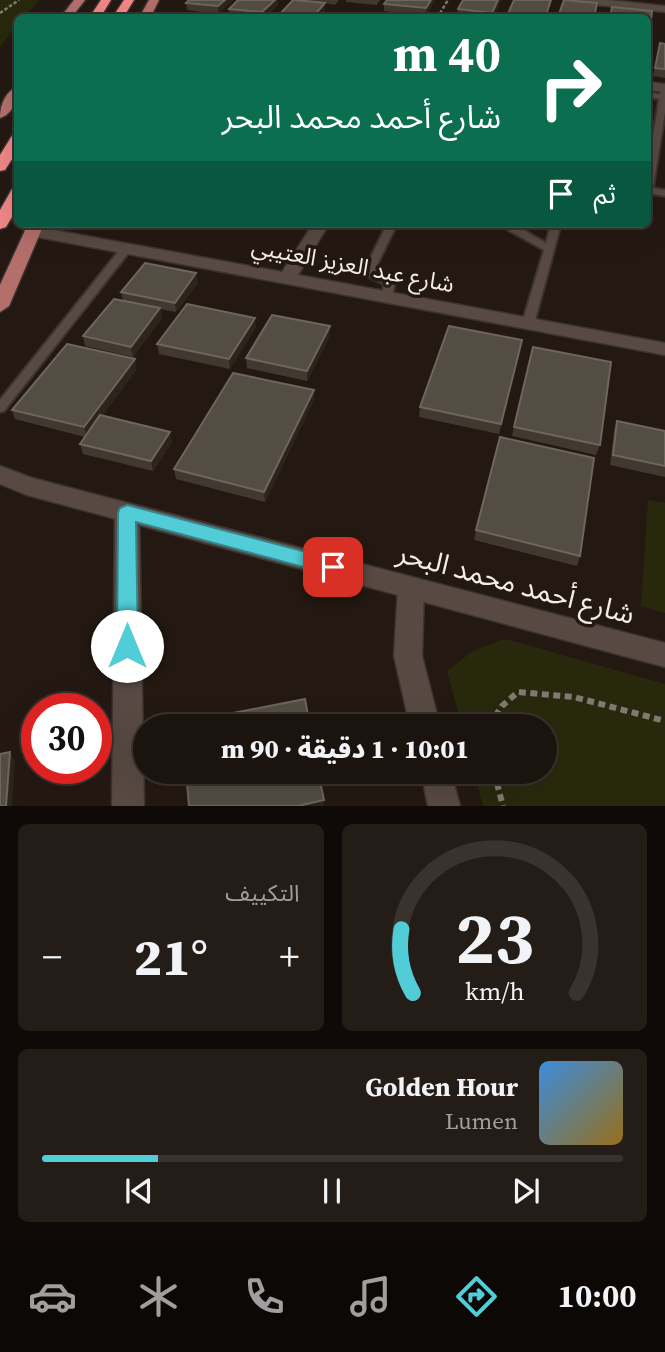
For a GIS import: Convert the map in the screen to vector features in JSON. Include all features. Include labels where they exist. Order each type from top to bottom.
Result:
[{"type":"highway","points":[[0,167],[14,144]]},
{"type":"highway","points":[[0,224],[14,199]]},
{"type":"main road","points":[[68,14],[80,0]]},
{"type":"main road","points":[[0,114],[9,99]]},
{"type":"main road","points":[[0,306],[34,228]]},
{"type":"street","points":[[578,0],[665,9]]},
{"type":"street","name":"شارع عبد العزيز العتيبي","points":[[38,228],[126,249],[665,349]]},
{"type":"street","points":[[288,277],[319,228]]},
{"type":"street","name":"شارع أحمد محمد البحر","points":[[0,475],[27,486],[665,655]]},
{"type":"street","name":"شارع أحمد محمد البحر","points":[[0,492],[27,486]]},
{"type":"street","points":[[127,513],[128,806]]},
{"type":"street","points":[[411,588],[408,656],[422,714]]},
{"type":"street","points":[[439,784],[444,806]]},
{"type":"lane","points":[[652,139],[664,92]]},
{"type":"lane","points":[[387,296],[390,283],[373,275],[370,269],[390,228]]},
{"type":"lane","points":[[510,228],[548,248]]},
{"type":"lane","points":[[528,324],[555,228]]},
{"type":"lane","points":[[0,408],[126,249]]},
{"type":"path","points":[[0,13],[19,0]]},
{"type":"path","points":[[497,714],[518,692],[550,692],[618,706],[665,721]]},
{"type":"path","points":[[497,784],[503,806]]},
{"type":"green space","points":[[0,0],[39,0],[27,14],[14,14],[14,30],[0,47]]},
{"type":"green space","points":[[648,500],[665,503],[665,613],[641,606]]},
{"type":"green space","points":[[505,639],[665,684],[665,806],[483,806],[477,784],[557,784],[557,714],[459,714],[447,671],[473,651]]},
{"type":"building","points":[[189,0],[225,0],[218,6],[186,3]]},
{"type":"building","points":[[238,0],[275,0],[262,12],[229,9]]},
{"type":"building","points":[[293,0],[325,3],[315,14],[280,14]]},
{"type":"building","points":[[387,0],[431,0],[426,8],[384,4]]},
{"type":"building","points":[[463,0],[498,0],[492,13],[458,9]]},
{"type":"building","points":[[514,0],[551,0],[546,14],[508,14]]},
{"type":"building","points":[[564,0],[597,3],[595,14],[559,14]]},
{"type":"building","points":[[612,7],[652,11],[651,21],[651,14],[611,14]]},
{"type":"building","points":[[660,43],[665,44],[665,69],[655,68]]},
{"type":"building","points":[[145,263],[196,273],[175,303],[121,292]]},
{"type":"building","points":[[114,299],[160,308],[131,347],[83,336]]},
{"type":"building","points":[[187,304],[255,318],[229,359],[157,344]]},
{"type":"building","points":[[272,315],[330,326],[307,371],[246,358]]},
{"type":"building","points":[[449,326],[522,340],[501,424],[420,407]]},
{"type":"building","points":[[67,344],[135,359],[84,427],[12,410]]},
{"type":"building","points":[[533,347],[611,362],[600,445],[514,427]]},
{"type":"building","points":[[233,373],[314,390],[264,492],[174,469]]},
{"type":"building","points":[[100,415],[170,432],[151,461],[80,444]]},
{"type":"building","points":[[617,421],[665,431],[665,466],[613,455]]},
{"type":"building","points":[[500,437],[594,458],[580,556],[476,530]]},
{"type":"building","points":[[305,699],[308,714],[228,714]]},
{"type":"building","points":[[10,752],[6,806],[0,806],[0,754]]},
{"type":"building","points":[[187,784],[321,784],[324,800],[298,806],[189,806]]},
{"type":"route","points":[[127,646],[127,513],[333,567]]}]
